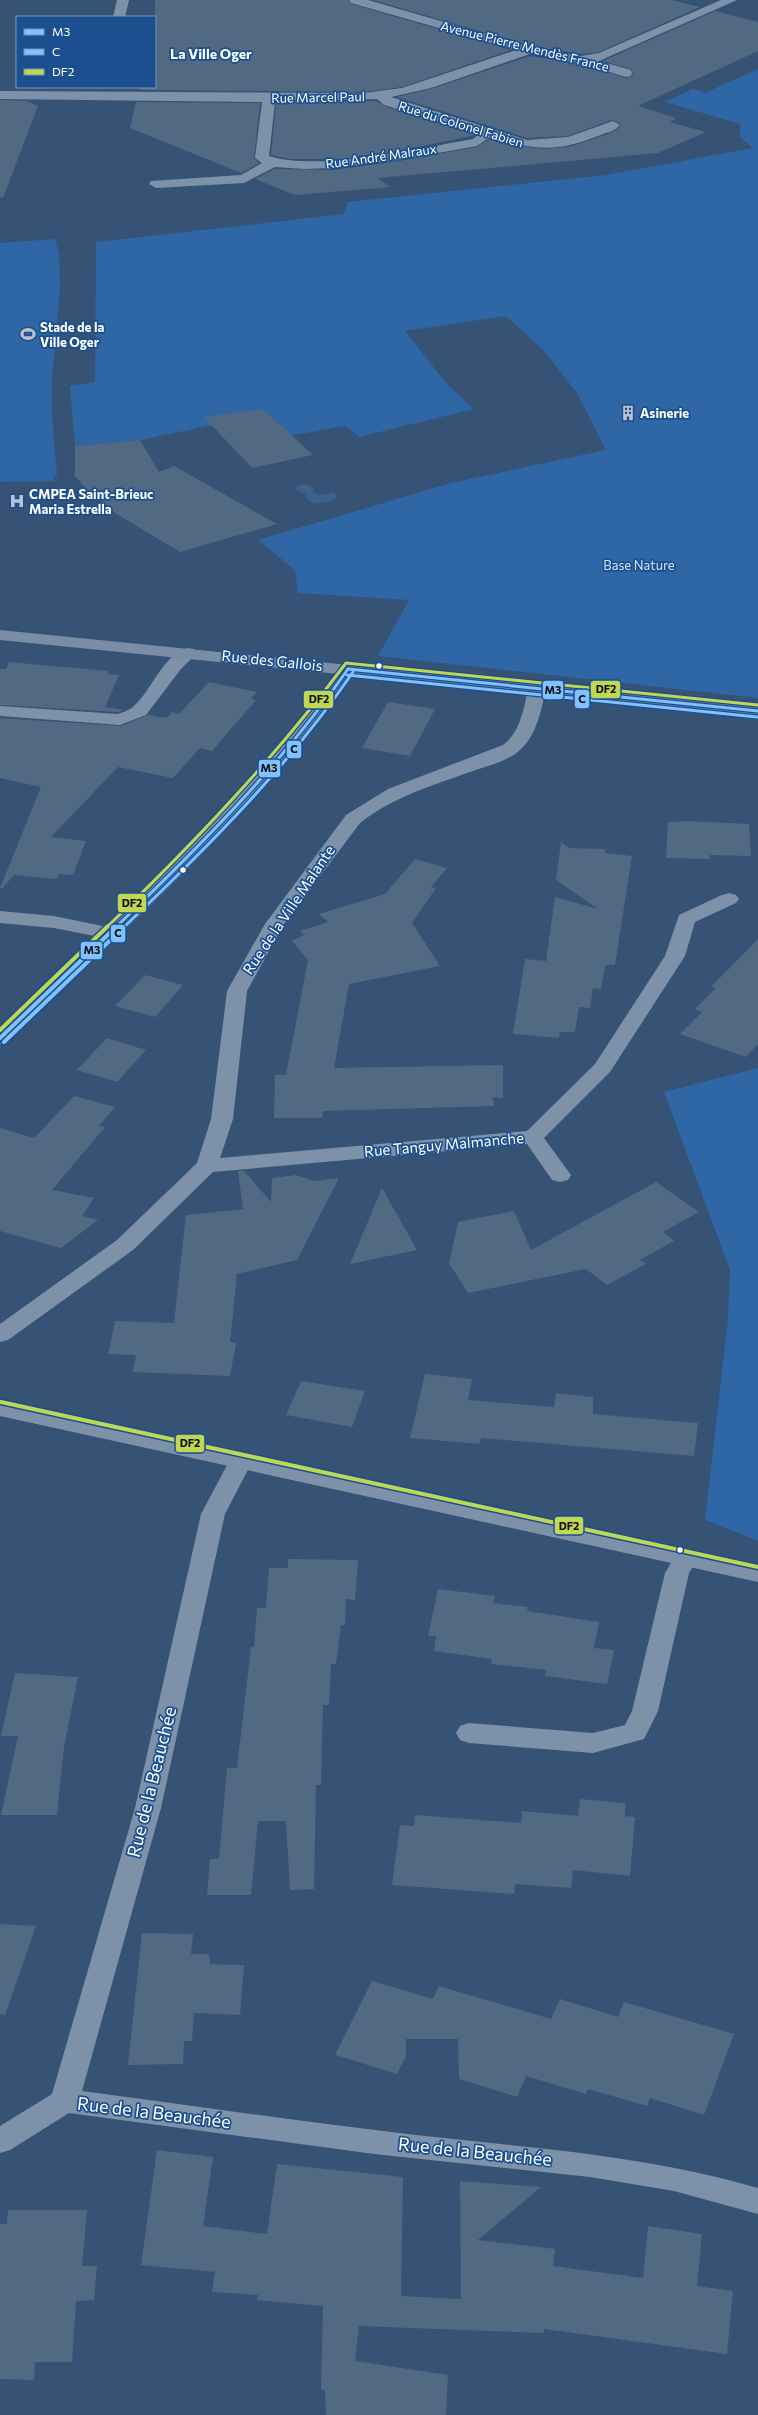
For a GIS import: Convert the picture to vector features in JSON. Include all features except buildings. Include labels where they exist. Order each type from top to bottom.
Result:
[{"type":"main road","name":"Rue des Gallois","points":[[0,635],[758,711]]},
{"type":"street","points":[[119,16],[123,0]]},
{"type":"street","name":"Avenue Pierre Mendès France","points":[[355,0],[529,50],[582,60],[626,73]]},
{"type":"street","points":[[582,60],[602,57],[731,0]]},
{"type":"street","name":"Rue Marcel Paul","points":[[0,95],[102,91],[268,98],[343,98],[380,95],[426,85],[529,50]]},
{"type":"street","name":"Rue du Colonel Fabien","points":[[380,95],[389,102],[526,144],[544,146],[579,140],[613,125]]},
{"type":"street","points":[[268,98],[262,158],[271,163]]},
{"type":"street","name":"Rue André Malraux","points":[[271,163],[316,165],[369,160],[477,142],[484,137],[484,132]]},
{"type":"street","points":[[156,184],[244,179],[271,163]]},
{"type":"street","points":[[0,711],[120,720],[140,711],[175,665],[188,653]]},
{"type":"street","points":[[0,1038],[110,934],[215,829],[328,698],[348,670]]},
{"type":"street","name":"Rue de la Ville Malante","points":[[0,1335],[125,1245],[207,1165],[222,1119],[237,991],[244,975],[271,931],[353,819],[366,807],[385,797],[494,756],[513,746],[522,736],[537,689]]},
{"type":"street","name":"Rue Tanguy Malmanche","points":[[207,1165],[224,1165],[533,1137],[603,1068],[675,956],[686,919],[729,899]]},
{"type":"street","points":[[0,917],[54,922],[110,934]]},
{"type":"street","points":[[533,1137],[560,1175]]},
{"type":"street","points":[[0,1408],[758,1573]]},
{"type":"street","name":"Rue de la Beauchée","points":[[240,1460],[212,1514],[148,1808],[65,2101],[418,2147],[585,2162],[660,2174],[720,2189],[758,2201]]},
{"type":"street","points":[[469,1733],[594,1743],[635,1732],[645,1711],[677,1573],[687,1557]]},
{"type":"street","points":[[0,2141],[65,2101]]},
{"type":"green space","name":"Base Nature","points":[[758,69],[758,698],[378,656],[409,600],[298,593],[295,570],[258,540],[451,483],[606,450],[577,393],[545,352],[506,316],[405,331],[447,384],[474,409],[359,437],[345,426],[272,439],[218,424],[140,440],[75,446],[70,386],[95,382],[96,242],[344,214],[347,202],[606,175],[753,148],[740,137],[740,124],[665,102],[693,89],[705,93]]},
{"type":"green space","name":"Stade de la Ville Oger","points":[[55,239],[59,254],[60,289],[52,378],[52,415],[57,475],[53,478],[55,481],[0,482],[0,243]]},
{"type":"green space","points":[[758,1068],[758,1541],[705,1520],[728,1319],[730,1270],[664,1092]]},
{"type":"shaded area","points":[[299,485],[309,485],[314,489],[313,493],[322,495],[333,492],[338,496],[332,501],[315,504],[309,501],[305,494],[294,489]]},
{"type":"transit line","name":"DF2","points":[[0,1030],[128,907],[224,810],[301,723],[346,663],[758,705]]},
{"type":"transit line","name":"M3","points":[[348,669],[758,711]]},
{"type":"transit line","name":"M3","points":[[0,1038],[123,920],[214,829],[257,783],[298,735],[324,703],[348,669]]},
{"type":"transit line","name":"C","points":[[4,1042],[128,924],[219,833],[303,739],[353,672]]},
{"type":"transit line","name":"C","points":[[347,675],[757,717]]},
{"type":"transit line","name":"DF2","points":[[1,1402],[758,1567]]},
{"type":"place","name":"Stade de la Ville Oger","points":[[28,334]]},
{"type":"place","name":"Asinerie","points":[[628,413]]},
{"type":"place","name":"CMPEA Saint-Brieuc Maria Estrella","points":[[17,501]]},
{"type":"district","name":"La Ville Oger","points":[[211,54]]}]
